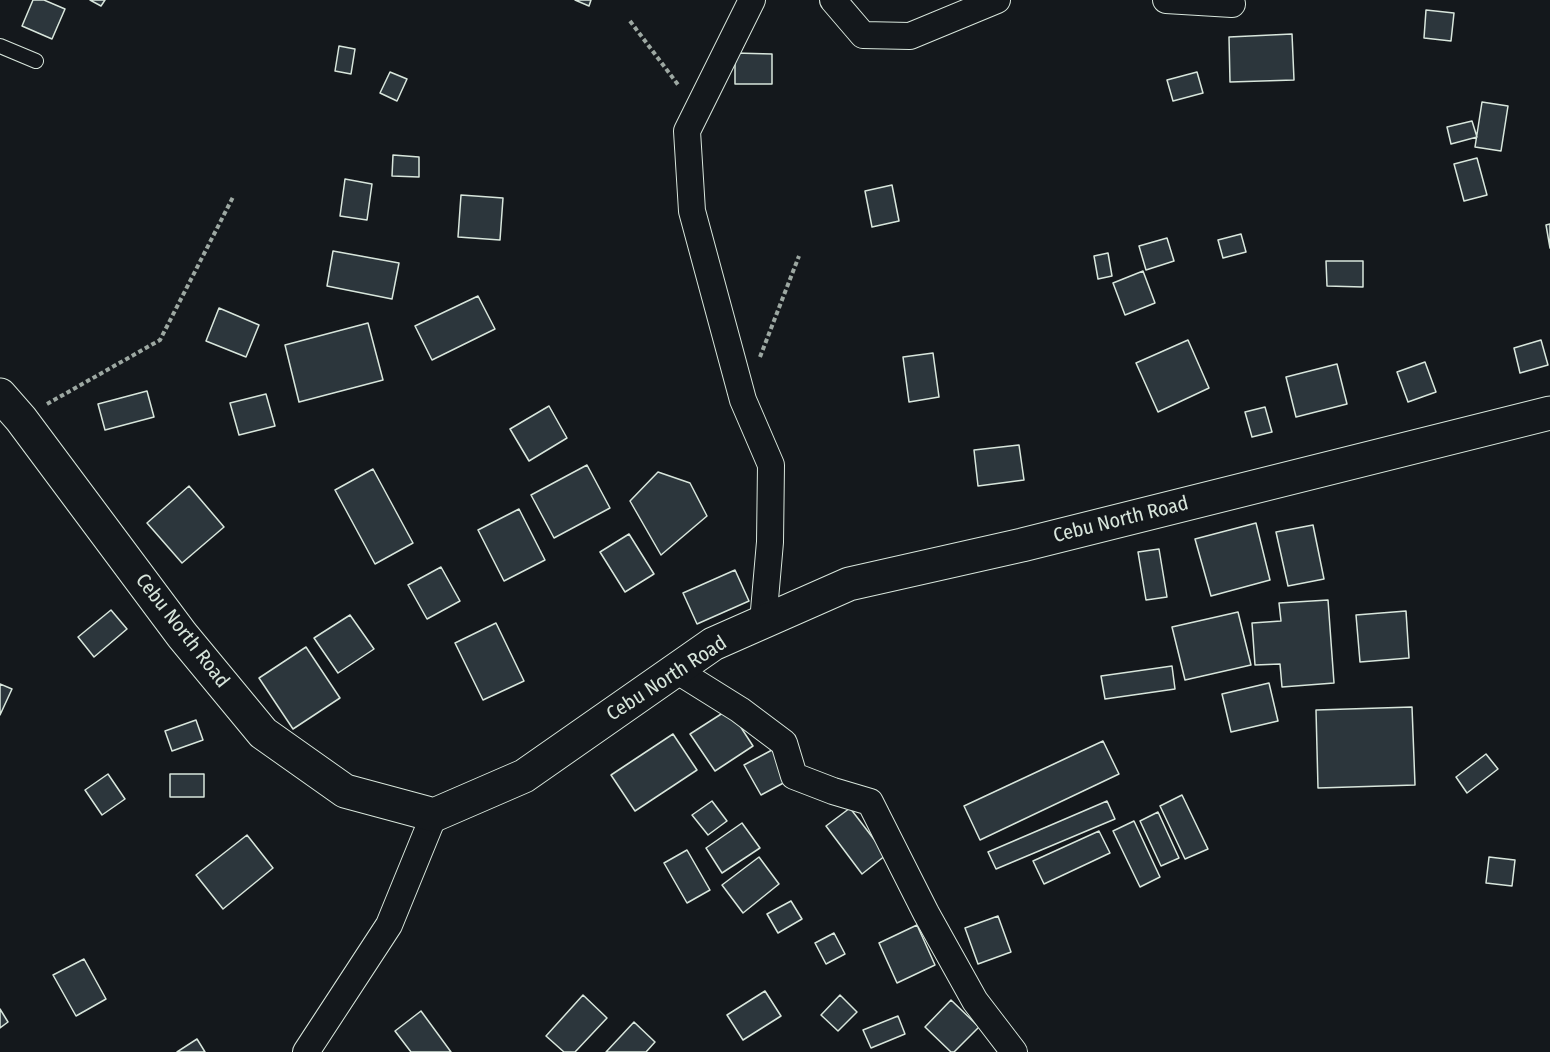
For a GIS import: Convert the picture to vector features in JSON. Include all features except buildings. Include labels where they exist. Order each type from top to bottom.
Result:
[{"type":"main road","name":"Cebu North Road","points":[[10,407],[182,635],[263,733],[345,791],[434,815],[524,776],[713,644],[849,584],[1022,545],[1550,413]]},
{"type":"street","points":[[752,0],[687,131],[692,211],[743,399],[771,465],[770,542],[763,622]]},
{"type":"street","points":[[834,0],[862,35],[910,36],[997,0]]},
{"type":"street","points":[[1166,0],[1232,4]]},
{"type":"street","points":[[676,670],[740,710],[784,743],[794,776],[870,802],[926,913],[975,1001],[1014,1052]]},
{"type":"street","points":[[306,1052],[389,925],[434,815]]},
{"type":"lane","points":[[0,46],[36,61]]},
{"type":"path","points":[[630,21],[697,111]]},
{"type":"path","points":[[10,407],[160,340],[233,197]]},
{"type":"path","points":[[743,399],[799,256]]}]
